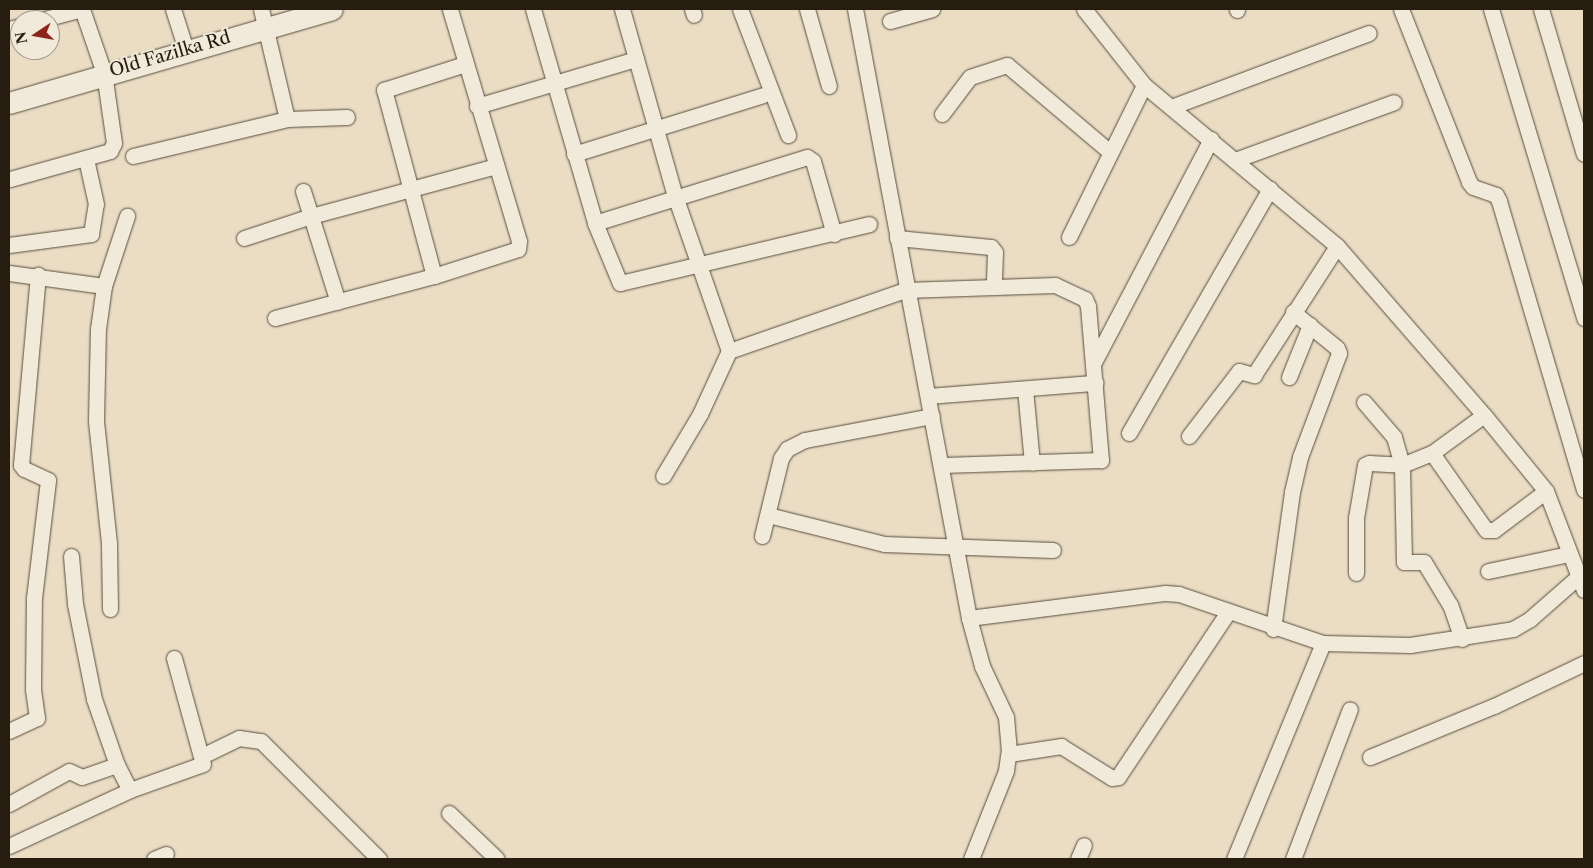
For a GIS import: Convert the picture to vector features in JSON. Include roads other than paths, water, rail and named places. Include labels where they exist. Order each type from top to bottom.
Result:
[{"type":"main road","name":"Old Fazilka Rd","points":[[9,103],[186,50],[264,18],[332,9]]},
{"type":"street","points":[[10,179],[110,151],[114,143],[104,73],[82,9],[60,15]]},
{"type":"street","points":[[172,9],[186,50]]},
{"type":"street","points":[[275,318],[434,276],[518,250],[519,241],[477,106],[450,9]]},
{"type":"street","points":[[532,9],[596,223],[620,283],[700,266],[869,224]]},
{"type":"street","points":[[622,9],[675,196],[729,351],[700,414],[662,476]]},
{"type":"street","points":[[740,9],[788,135]]},
{"type":"street","points":[[808,9],[829,86]]},
{"type":"street","points":[[855,9],[906,290],[942,465],[969,618],[982,666],[1003,708],[1009,754],[1006,771],[971,859]]},
{"type":"street","points":[[890,21],[932,9]]},
{"type":"street","points":[[969,618],[1165,593],[1179,594],[1273,628],[1323,643],[1410,645],[1462,639],[1522,624],[1581,583],[1546,491],[1484,416],[1337,246],[1144,85],[1084,9]]},
{"type":"street","points":[[1402,9],[1469,182],[1473,187],[1496,195],[1500,202],[1584,490]]},
{"type":"street","points":[[1491,9],[1584,318]]},
{"type":"street","points":[[1540,9],[1584,154]]},
{"type":"street","points":[[264,18],[287,119]]},
{"type":"street","points":[[1171,107],[1369,33]]},
{"type":"street","points":[[477,106],[636,59]]},
{"type":"street","points":[[434,276],[384,90],[387,86],[465,64]]},
{"type":"street","points":[[942,114],[970,77],[1007,65],[1110,152]]},
{"type":"street","points":[[1068,237],[1144,85]]},
{"type":"street","points":[[574,154],[763,95]]},
{"type":"street","points":[[1236,160],[1394,102]]},
{"type":"street","points":[[133,156],[287,119],[347,117]]},
{"type":"street","points":[[1093,364],[1211,140]]},
{"type":"street","points":[[596,223],[675,196],[807,156],[814,161],[834,234]]},
{"type":"street","points":[[9,245],[91,234],[96,204],[86,159]]},
{"type":"street","points":[[244,238],[311,216],[496,166]]},
{"type":"street","points":[[1128,433],[1270,189]]},
{"type":"street","points":[[303,191],[338,302]]},
{"type":"street","points":[[110,609],[110,543],[96,421],[98,329],[104,286],[127,216]]},
{"type":"street","points":[[897,238],[991,247],[995,252],[994,286]]},
{"type":"street","points":[[1189,436],[1239,371],[1254,375],[1337,246]]},
{"type":"street","points":[[9,273],[38,275],[104,286]]},
{"type":"street","points":[[9,731],[37,718],[33,689],[34,598],[48,480],[24,469],[21,464],[38,275]]},
{"type":"street","points":[[729,351],[906,290],[1055,285],[1085,299],[1093,364],[1101,460],[942,465]]},
{"type":"street","points":[[1273,628],[1296,475],[1339,353],[1337,348],[1294,312]]},
{"type":"street","points":[[1289,377],[1310,325]]},
{"type":"street","points":[[928,396],[1094,382]]},
{"type":"street","points":[[1025,389],[1032,463]]},
{"type":"street","points":[[1364,402],[1394,437],[1402,465],[1404,562],[1424,562],[1450,605],[1462,639]]},
{"type":"street","points":[[762,536],[781,458],[794,444],[932,416]]},
{"type":"street","points":[[1356,573],[1356,518],[1365,465],[1369,463],[1402,465],[1432,453],[1484,416]]},
{"type":"street","points":[[1432,453],[1486,530],[1494,530],[1546,491]]},
{"type":"street","points":[[768,515],[870,541],[1053,550]]},
{"type":"street","points":[[1488,571],[1570,554]]},
{"type":"street","points":[[71,556],[75,604],[89,678],[117,765],[130,790]]},
{"type":"street","points":[[1009,754],[1061,746],[1112,778],[1118,777],[1228,612]]},
{"type":"street","points":[[1234,859],[1323,643]]},
{"type":"street","points":[[9,846],[130,790],[203,764],[174,658]]},
{"type":"street","points":[[1370,757],[1494,706],[1584,663]]},
{"type":"street","points":[[1293,859],[1350,709]]},
{"type":"street","points":[[202,756],[240,738],[261,741],[379,859]]},
{"type":"street","points":[[9,804],[70,771],[82,777],[117,765]]},
{"type":"street","points":[[449,814],[498,859]]}]
